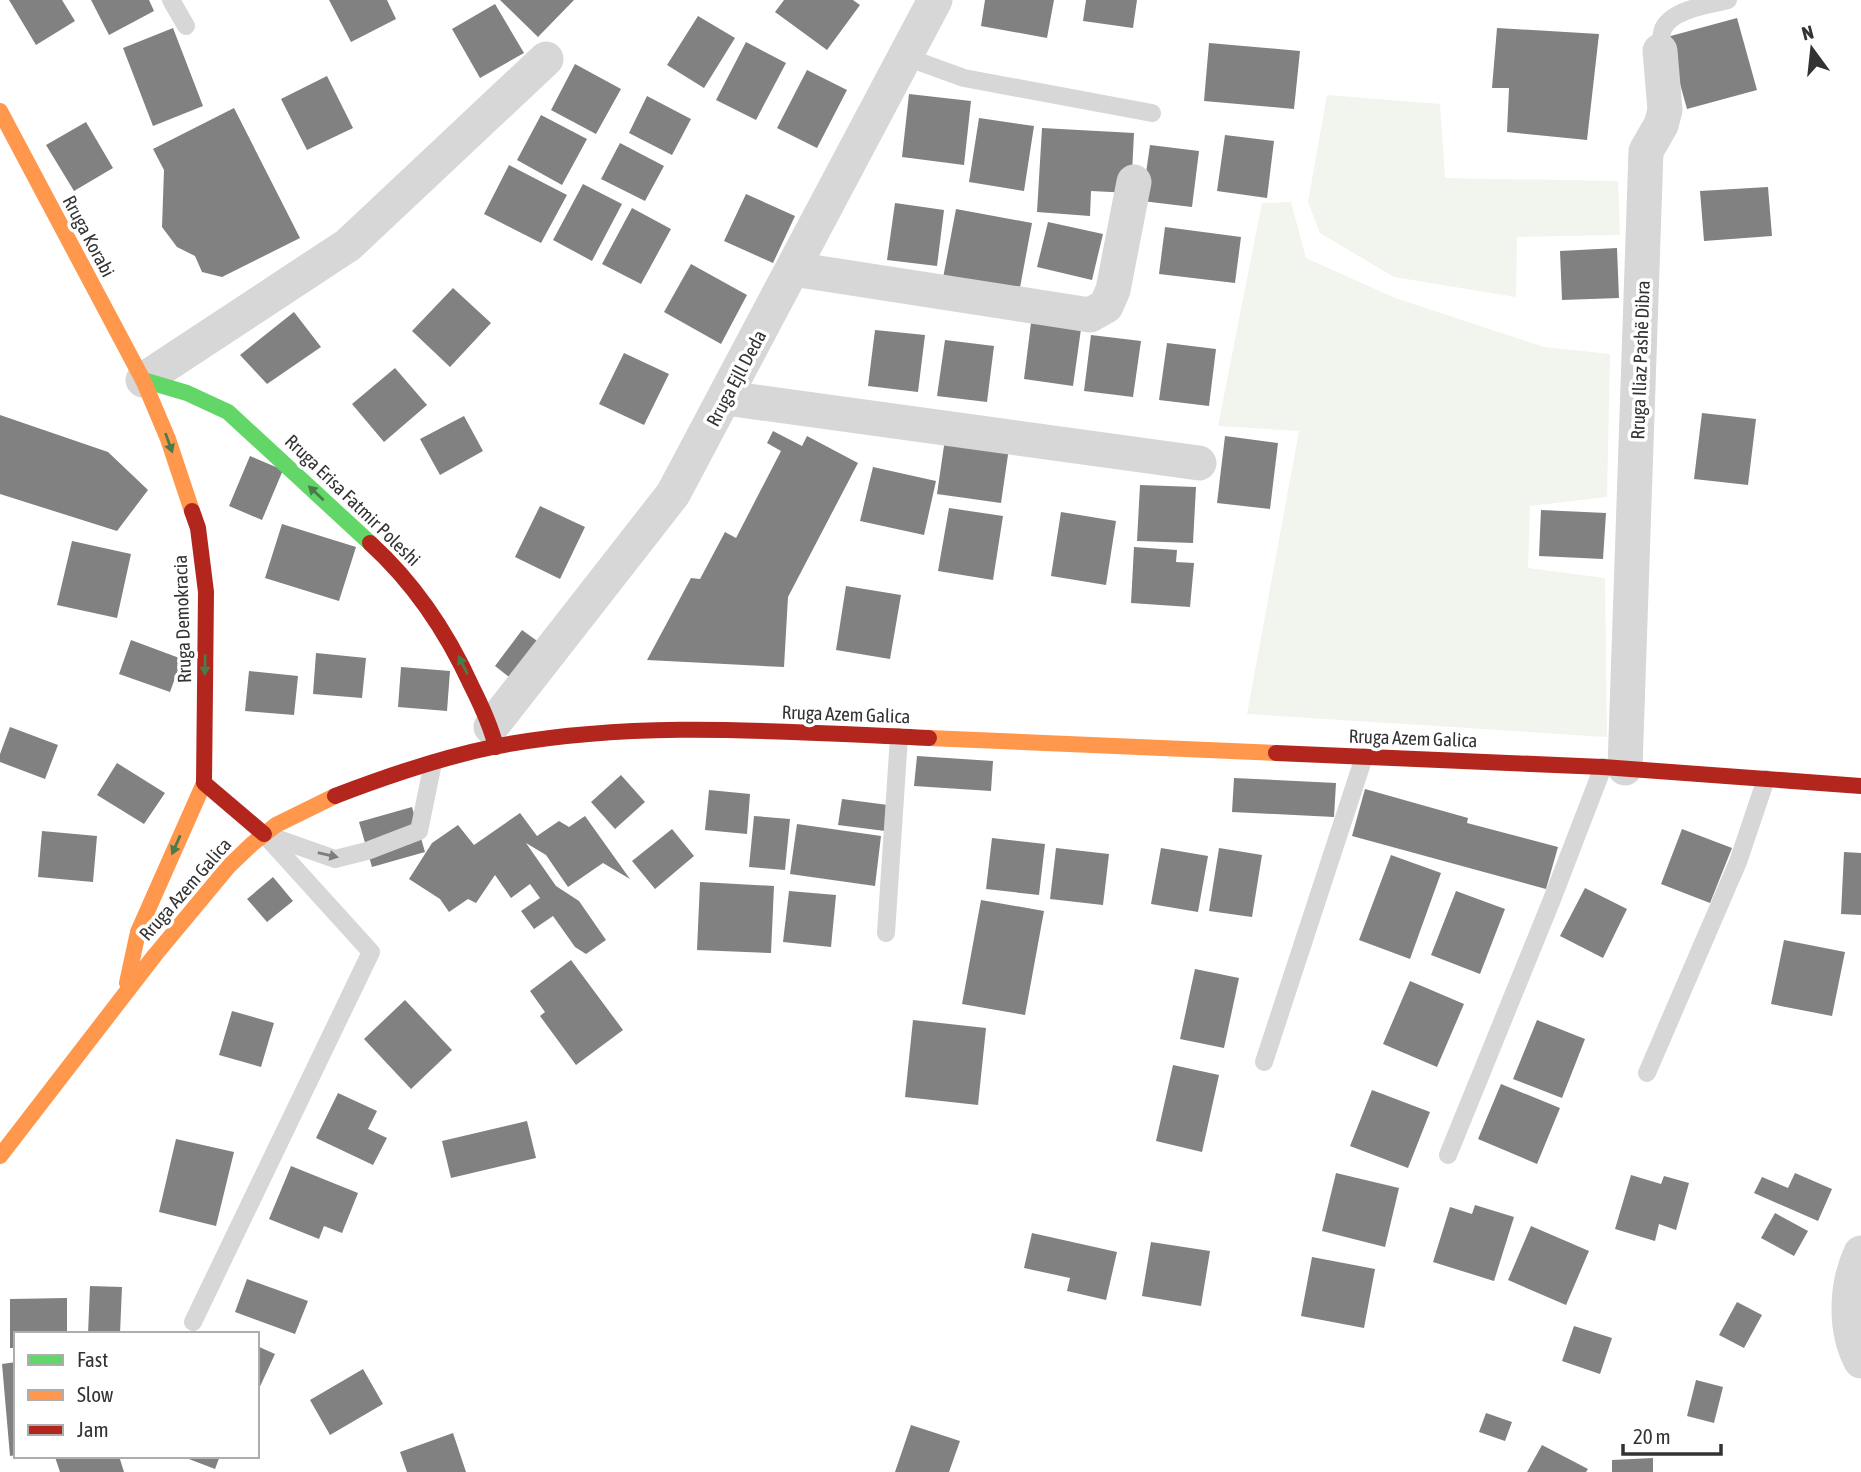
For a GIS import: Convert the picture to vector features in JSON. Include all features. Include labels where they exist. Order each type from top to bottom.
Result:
[{"type":"main road","name":"Rruga Korabi","points":[[0,111],[143,380]]},
{"type":"main road","name":"Rruga Erisa Fatmir Poleshi","points":[[143,380],[194,394],[228,412],[384,555],[421,596],[455,649],[494,737]]},
{"type":"main road","name":"Rruga Demokracia","points":[[125,991],[138,932],[204,783],[206,592],[203,559],[198,528],[188,496],[143,380]]},
{"type":"main road","name":"Rruga Azem Galica","points":[[0,1156],[51,1094],[125,991],[222,873],[264,834],[298,813],[354,789],[433,762],[494,737],[571,737],[639,731],[726,729],[1614,768],[1861,786]]},
{"type":"main road","points":[[204,783],[264,834]]},
{"type":"street","name":"Rruga Ejll Deda","points":[[494,737],[673,494],[935,0]]},
{"type":"street","name":"Rruga Iliaz Pashë Dibra","points":[[1614,768],[1646,151],[1661,125],[1665,110],[1660,51]]},
{"type":"street","points":[[143,380],[348,245],[545,59]]},
{"type":"street","points":[[793,269],[1090,315],[1106,306],[1113,290],[1134,182]]},
{"type":"street","points":[[726,398],[1199,463]]},
{"type":"street","points":[[1861,1253],[1853,1269],[1848,1310],[1856,1352],[1861,1361]]},
{"type":"lane","points":[[171,0],[186,26]]},
{"type":"lane","name":"Rruga Iliaz Pashë Dibra","points":[[1660,51],[1664,29],[1671,18],[1728,0]]},
{"type":"lane","points":[[906,57],[964,78],[1152,113]]},
{"type":"lane","points":[[886,933],[899,737]]},
{"type":"lane","points":[[1264,1062],[1364,757]]},
{"type":"lane","points":[[264,834],[335,859],[367,851],[419,831],[433,762]]},
{"type":"lane","points":[[1448,1155],[1551,902],[1614,768]]},
{"type":"lane","points":[[1647,1073],[1738,862],[1766,779]]},
{"type":"lane","points":[[193,1322],[372,952],[264,834]]},
{"type":"shaded area","points":[[1327,95],[1440,104],[1445,178],[1618,181],[1620,235],[1517,237],[1516,297],[1394,277],[1320,233],[1308,202]]},
{"type":"shaded area","points":[[1291,202],[1306,258],[1395,298],[1544,347],[1610,354],[1607,497],[1530,506],[1528,568],[1605,578],[1607,737],[1247,714],[1299,431],[1218,426],[1262,203]]},
{"type":"building","points":[[9,0],[62,0],[75,21],[36,45]]},
{"type":"building","points":[[91,0],[149,0],[154,11],[109,35]]},
{"type":"building","points":[[329,0],[387,0],[396,19],[351,42]]},
{"type":"building","points":[[500,0],[574,0],[538,37]]},
{"type":"building","points":[[784,0],[853,0],[860,5],[827,50],[775,12]]},
{"type":"building","points":[[985,0],[1054,0],[1047,38],[981,26]]},
{"type":"building","points":[[1086,0],[1137,0],[1133,28],[1083,21]]},
{"type":"building","points":[[495,4],[524,53],[480,78],[452,29]]},
{"type":"building","points":[[698,16],[735,38],[704,88],[667,65]]},
{"type":"building","points":[[1737,18],[1757,90],[1687,109],[1667,37]]},
{"type":"building","points":[[173,28],[203,106],[153,126],[123,48]]},
{"type":"building","points":[[1497,28],[1599,34],[1587,140],[1507,132],[1509,88],[1492,88]]},
{"type":"building","points":[[746,42],[786,63],[756,120],[716,100]]},
{"type":"building","points":[[1209,43],[1300,51],[1294,109],[1204,101]]},
{"type":"building","points":[[575,64],[621,89],[596,134],[551,110]]},
{"type":"building","points":[[807,70],[847,90],[817,148],[777,128]]},
{"type":"building","points":[[327,76],[353,128],[307,150],[281,99]]},
{"type":"building","points":[[909,94],[971,101],[964,165],[902,157]]},
{"type":"building","points":[[647,96],[691,119],[672,155],[629,133]]},
{"type":"building","points":[[234,108],[300,238],[222,277],[202,272],[195,256],[177,247],[162,227],[164,170],[153,149]]},
{"type":"building","points":[[541,115],[587,139],[562,185],[517,160]]},
{"type":"building","points":[[979,118],[1034,126],[1024,191],[969,182]]},
{"type":"building","points":[[86,122],[113,168],[74,191],[46,145]]},
{"type":"building","points":[[1042,128],[1134,133],[1131,193],[1091,191],[1090,216],[1037,212]]},
{"type":"building","points":[[1225,135],[1274,141],[1267,198],[1217,191]]},
{"type":"building","points":[[620,143],[664,166],[645,201],[601,179]]},
{"type":"building","points":[[1150,145],[1199,151],[1192,207],[1142,201]]},
{"type":"building","points":[[509,165],[567,195],[541,243],[484,214]]},
{"type":"building","points":[[583,184],[622,204],[592,261],[553,240]]},
{"type":"building","points":[[1768,187],[1772,236],[1704,241],[1700,191]]},
{"type":"building","points":[[746,194],[795,216],[773,263],[724,241]]},
{"type":"building","points":[[895,203],[944,210],[937,266],[887,260]]},
{"type":"building","points":[[632,208],[671,229],[641,284],[602,264]]},
{"type":"building","points":[[956,209],[1032,223],[1019,293],[943,278]]},
{"type":"building","points":[[1048,222],[1103,234],[1092,280],[1037,267]]},
{"type":"building","points":[[1165,227],[1241,237],[1235,283],[1159,274]]},
{"type":"building","points":[[1617,248],[1619,298],[1562,300],[1560,251]]},
{"type":"building","points":[[691,264],[747,295],[721,344],[664,312]]},
{"type":"building","points":[[453,288],[491,323],[450,367],[412,331]]},
{"type":"building","points":[[294,312],[321,347],[267,384],[240,355]]},
{"type":"building","points":[[1031,323],[1081,329],[1073,386],[1024,379]]},
{"type":"building","points":[[875,330],[925,335],[918,392],[868,386]]},
{"type":"building","points":[[1091,335],[1141,341],[1133,397],[1084,391]]},
{"type":"building","points":[[945,340],[994,346],[987,402],[937,396]]},
{"type":"building","points":[[1167,343],[1216,349],[1209,406],[1159,400]]},
{"type":"building","points":[[624,353],[669,374],[644,425],[599,404]]},
{"type":"building","points":[[395,368],[427,405],[384,442],[352,404]]},
{"type":"building","points":[[1702,413],[1756,419],[1748,485],[1694,479]]},
{"type":"building","points":[[0,415],[108,452],[148,490],[117,531],[0,494]]},
{"type":"building","points":[[464,416],[483,451],[440,475],[420,439]]},
{"type":"building","points":[[773,431],[802,446],[807,436],[858,463],[788,597],[784,667],[647,660],[691,578],[700,579],[725,532],[736,538],[781,451],[767,443]]},
{"type":"building","points":[[1225,436],[1278,443],[1270,509],[1217,503]]},
{"type":"building","points":[[945,439],[1009,448],[1001,503],[937,494]]},
{"type":"building","points":[[250,456],[283,470],[262,520],[229,506]]},
{"type":"building","points":[[873,467],[936,481],[924,535],[860,521]]},
{"type":"building","points":[[1140,485],[1196,487],[1193,543],[1137,541]]},
{"type":"building","points":[[540,506],[585,527],[560,579],[515,557]]},
{"type":"building","points":[[949,508],[1003,516],[993,580],[938,571]]},
{"type":"building","points":[[1541,510],[1606,513],[1603,559],[1539,556]]},
{"type":"building","points":[[1061,512],[1116,521],[1106,585],[1051,576]]},
{"type":"building","points":[[282,524],[356,547],[339,601],[265,578]]},
{"type":"building","points":[[72,541],[131,554],[117,618],[57,605]]},
{"type":"building","points":[[1134,547],[1177,550],[1176,562],[1194,563],[1190,607],[1131,603]]},
{"type":"building","points":[[846,586],[901,595],[890,659],[836,650]]},
{"type":"building","points":[[522,630],[540,643],[513,680],[495,666]]},
{"type":"building","points":[[131,640],[182,659],[170,692],[119,674]]},
{"type":"building","points":[[316,653],[366,658],[362,698],[313,694]]},
{"type":"building","points":[[401,667],[450,671],[447,711],[398,707]]},
{"type":"building","points":[[249,671],[298,676],[294,715],[245,711]]},
{"type":"building","points":[[10,727],[58,745],[45,779],[0,762],[0,754]]},
{"type":"building","points":[[917,756],[993,761],[991,791],[914,786]]},
{"type":"building","points":[[117,763],[165,793],[144,824],[97,795]]},
{"type":"building","points":[[621,775],[645,802],[615,829],[591,802]]},
{"type":"building","points":[[1234,778],[1336,783],[1334,817],[1232,812]]},
{"type":"building","points":[[1365,789],[1468,818],[1467,823],[1558,847],[1546,889],[1352,836]]},
{"type":"building","points":[[709,790],[750,794],[747,834],[705,830]]},
{"type":"building","points":[[842,799],[888,805],[885,831],[838,825]]},
{"type":"building","points":[[412,807],[425,852],[372,867],[359,822]]},
{"type":"building","points":[[520,813],[537,836],[559,821],[569,827],[585,816],[630,879],[603,863],[568,887],[546,855],[526,843],[556,886],[579,901],[606,940],[586,954],[575,947],[553,916],[534,929],[521,911],[540,898],[530,884],[511,898],[495,875],[476,903],[468,899],[449,912],[440,899],[409,879],[432,843],[458,825],[474,845]]},
{"type":"building","points":[[754,816],[790,819],[785,870],[749,867]]},
{"type":"building","points":[[797,824],[881,836],[875,886],[790,874]]},
{"type":"building","points":[[672,829],[694,856],[655,889],[632,861]]},
{"type":"building","points":[[1682,829],[1732,848],[1710,903],[1661,884]]},
{"type":"building","points":[[42,831],[97,836],[93,882],[38,877]]},
{"type":"building","points":[[992,838],[1045,844],[1039,895],[986,889]]},
{"type":"building","points":[[1056,848],[1109,854],[1103,905],[1050,899]]},
{"type":"building","points":[[1161,848],[1208,856],[1198,912],[1151,904]]},
{"type":"building","points":[[1219,848],[1262,855],[1252,917],[1209,911]]},
{"type":"building","points":[[1844,852],[1861,853],[1861,915],[1841,914]]},
{"type":"building","points":[[1391,855],[1441,873],[1410,959],[1359,940]]},
{"type":"building","points":[[273,877],[293,901],[267,922],[247,899]]},
{"type":"building","points":[[700,882],[774,886],[771,953],[697,950]]},
{"type":"building","points":[[1585,888],[1627,909],[1603,958],[1560,936]]},
{"type":"building","points":[[789,891],[836,895],[831,947],[783,942]]},
{"type":"building","points":[[1456,891],[1505,909],[1480,974],[1431,955]]},
{"type":"building","points":[[981,900],[1044,911],[1025,1015],[962,1004]]},
{"type":"building","points":[[1784,940],[1845,952],[1832,1016],[1771,1004]]},
{"type":"building","points":[[571,960],[623,1030],[576,1065],[540,1016],[545,1012],[530,991]]},
{"type":"building","points":[[1195,969],[1239,978],[1224,1048],[1180,1039]]},
{"type":"building","points":[[1410,981],[1464,1004],[1437,1067],[1383,1044]]},
{"type":"building","points":[[405,1000],[452,1050],[411,1089],[364,1039]]},
{"type":"building","points":[[232,1011],[274,1023],[261,1067],[219,1055]]},
{"type":"building","points":[[913,1020],[986,1028],[978,1105],[905,1097]]},
{"type":"building","points":[[1537,1020],[1585,1039],[1562,1098],[1513,1079]]},
{"type":"building","points":[[1173,1065],[1219,1075],[1202,1152],[1156,1141]]},
{"type":"building","points":[[1501,1084],[1560,1108],[1537,1164],[1478,1139]]},
{"type":"building","points":[[1372,1090],[1430,1112],[1408,1168],[1350,1146]]},
{"type":"building","points":[[338,1093],[377,1111],[368,1129],[387,1138],[373,1165],[316,1138]]},
{"type":"building","points":[[527,1121],[536,1158],[451,1178],[442,1141]]},
{"type":"building","points":[[176,1139],[234,1152],[216,1226],[159,1212]]},
{"type":"building","points":[[291,1166],[358,1193],[342,1233],[324,1226],[319,1239],[269,1219]]},
{"type":"building","points":[[1336,1173],[1399,1188],[1385,1247],[1322,1231]]},
{"type":"building","points":[[1795,1173],[1832,1189],[1818,1221],[1754,1193],[1762,1177],[1788,1188]]},
{"type":"building","points":[[1631,1175],[1661,1184],[1664,1176],[1689,1183],[1676,1230],[1659,1224],[1655,1241],[1615,1229]]},
{"type":"building","points":[[1475,1205],[1514,1217],[1494,1281],[1433,1262],[1450,1207],[1472,1214]]},
{"type":"building","points":[[1775,1213],[1808,1231],[1794,1256],[1761,1238]]},
{"type":"building","points":[[1531,1226],[1589,1251],[1566,1305],[1508,1280]]},
{"type":"building","points":[[1032,1233],[1117,1252],[1106,1300],[1067,1291],[1070,1278],[1024,1268]]},
{"type":"building","points":[[1151,1242],[1210,1251],[1201,1306],[1142,1296]]},
{"type":"building","points":[[1312,1257],[1375,1269],[1364,1328],[1301,1316]]},
{"type":"building","points":[[247,1279],[308,1301],[295,1334],[235,1312]]},
{"type":"building","points":[[90,1286],[122,1287],[120,1332],[88,1332]]},
{"type":"building","points":[[67,1298],[67,1332],[14,1332],[14,1348],[10,1348],[10,1299]]},
{"type":"building","points":[[1737,1302],[1762,1315],[1744,1348],[1719,1335]]},
{"type":"building","points":[[1574,1326],[1612,1338],[1600,1374],[1562,1361]]},
{"type":"building","points":[[259,1347],[275,1354],[259,1389]]},
{"type":"building","points":[[14,1362],[14,1455],[10,1456],[2,1364]]},
{"type":"building","points":[[363,1369],[383,1404],[330,1435],[310,1400]]},
{"type":"building","points":[[1696,1380],[1723,1387],[1714,1423],[1687,1416]]},
{"type":"building","points":[[1486,1413],[1512,1422],[1505,1441],[1479,1432]]},
{"type":"building","points":[[911,1425],[960,1441],[949,1472],[895,1472]]},
{"type":"building","points":[[453,1433],[466,1472],[407,1472],[400,1452]]},
{"type":"building","points":[[1542,1445],[1588,1469],[1586,1472],[1527,1472]]},
{"type":"building","points":[[55,1458],[120,1458],[124,1472],[60,1472]]},
{"type":"building","points":[[186,1458],[219,1458],[215,1469]]},
{"type":"building","points":[[1653,1458],[1653,1472],[1612,1472],[1612,1460]]},
{"type":"traffic: fast","points":[[143,380],[187,393],[228,412],[370,543]]},
{"type":"traffic: slow","points":[[0,111],[143,380],[168,439],[192,511]]},
{"type":"traffic: slow","points":[[929,738],[1276,753]]},
{"type":"traffic: slow","points":[[127,983],[138,932],[204,783]]},
{"type":"traffic: slow","points":[[0,1156],[155,955],[229,866],[276,825],[335,796]]},
{"type":"traffic: jam","points":[[192,511],[198,528],[206,592],[204,783],[264,834]]},
{"type":"traffic: jam","points":[[370,543],[401,575],[441,628],[479,702],[496,747]]},
{"type":"traffic: jam","points":[[335,796],[453,756],[547,738],[656,730],[765,731],[929,738]]},
{"type":"traffic: jam","points":[[1276,753],[1603,767],[1861,786]]}]
